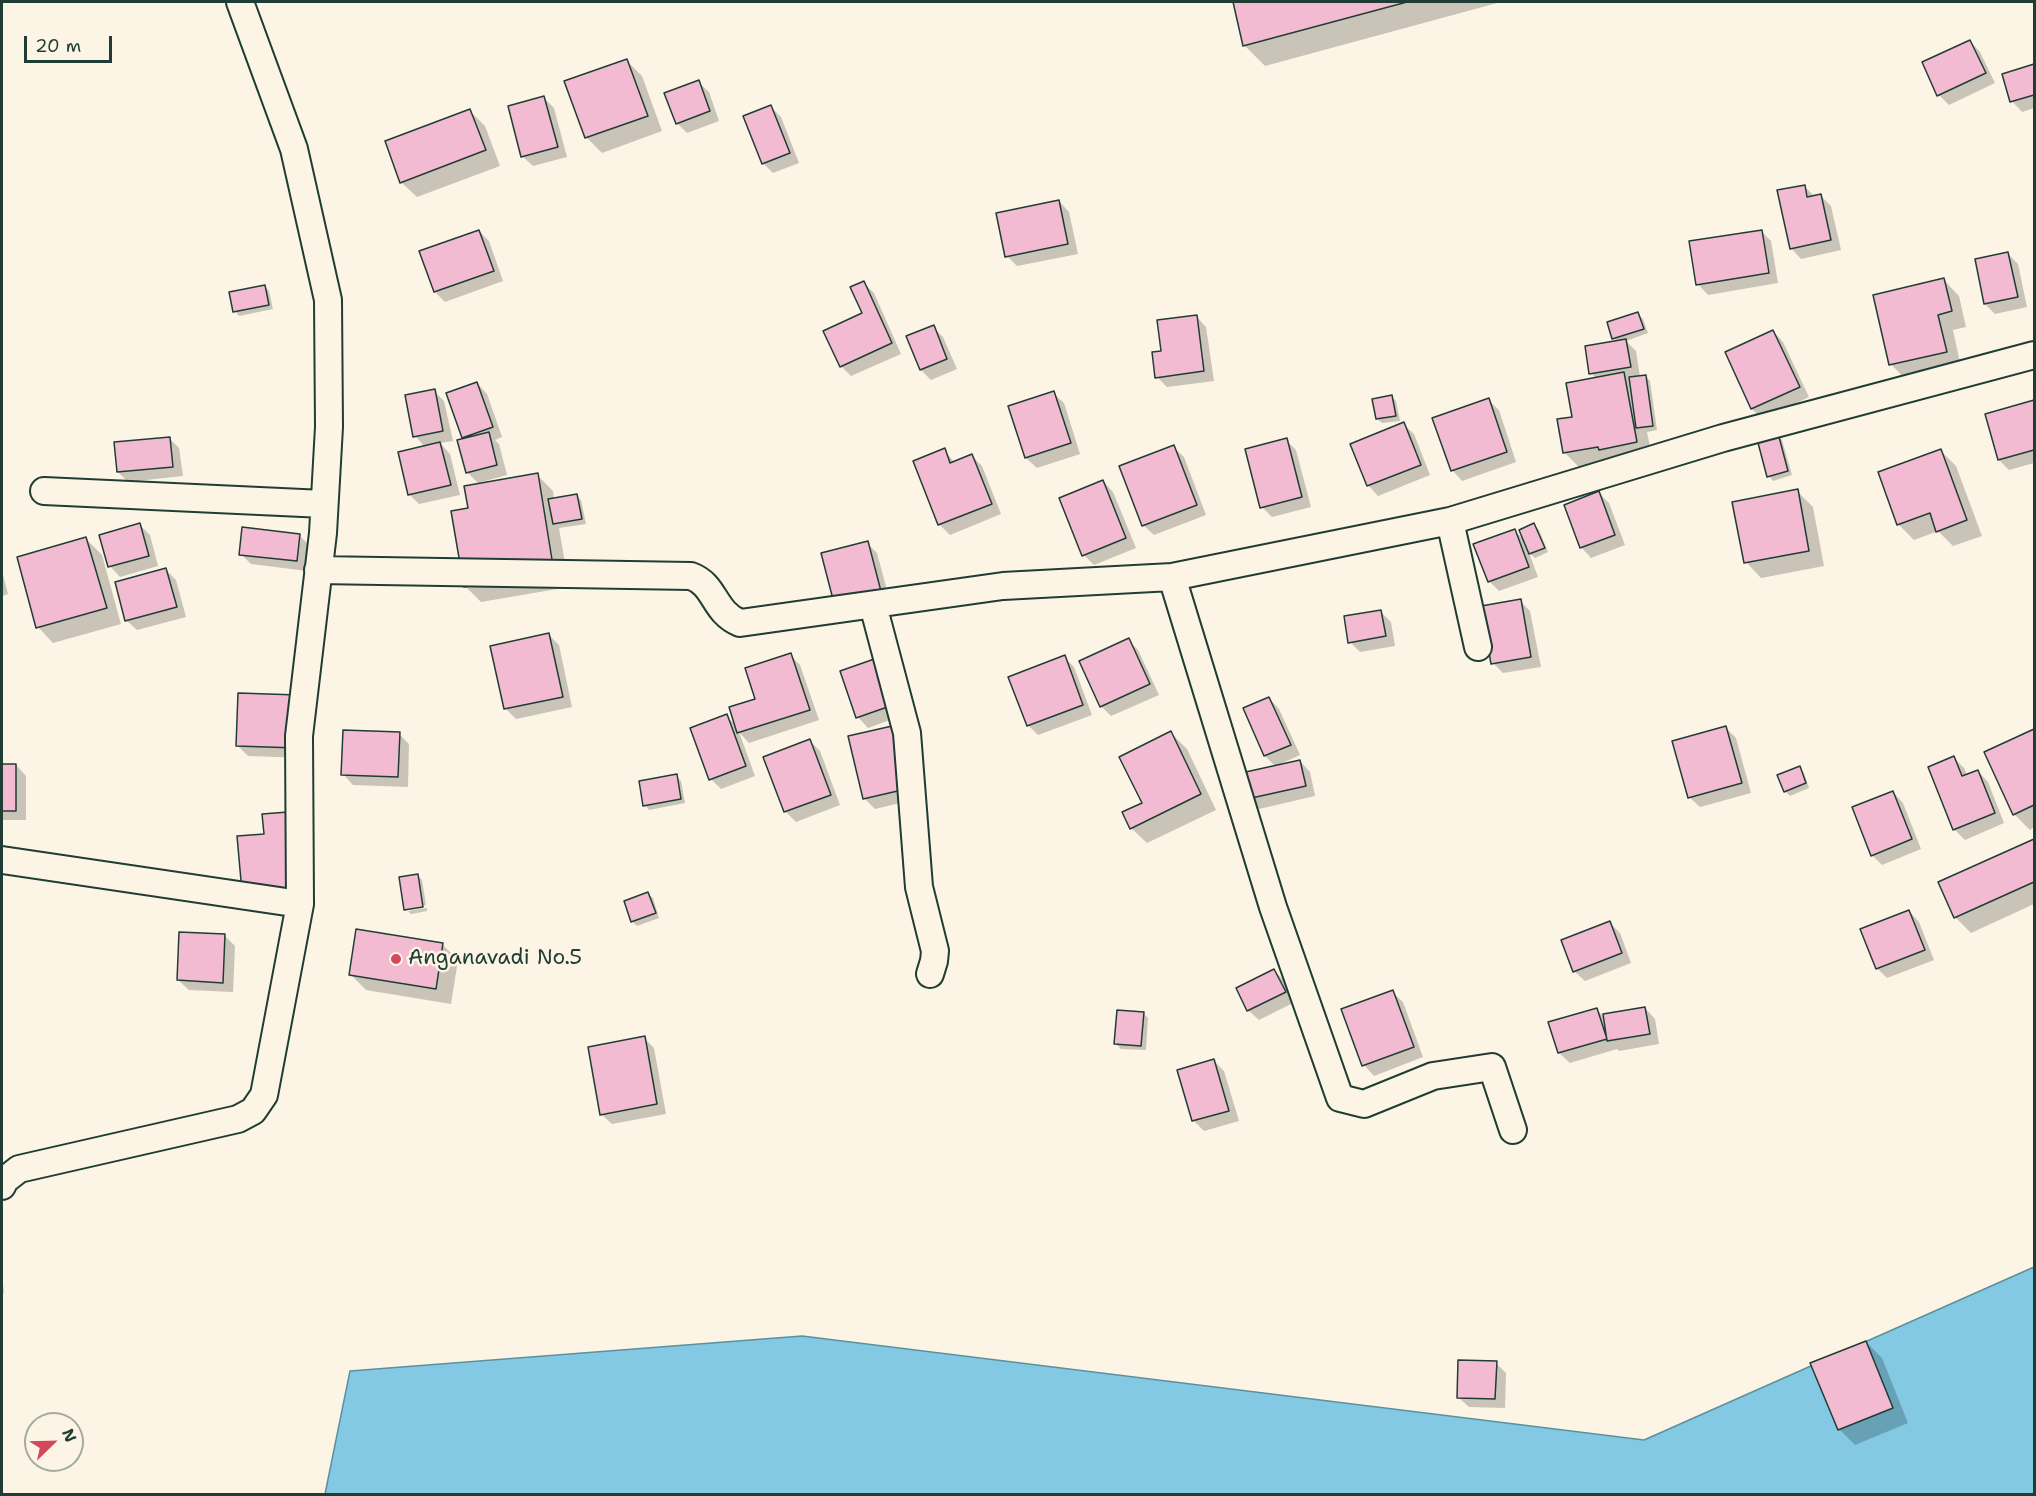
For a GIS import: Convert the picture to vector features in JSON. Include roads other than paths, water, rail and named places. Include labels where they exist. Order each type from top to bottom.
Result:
[{"type":"street","points":[[2,1186],[5,1180],[19,1169],[238,1119],[253,1111],[264,1095],[300,904],[299,736],[324,504],[329,428],[328,300],[294,149],[240,2]]},
{"type":"street","points":[[318,570],[691,576],[707,588],[723,613],[740,623],[1003,586],[1172,577],[1450,521],[1723,438],[2034,355]]},
{"type":"street","points":[[44,491],[324,504]]},
{"type":"street","points":[[1450,521],[1478,647]]},
{"type":"street","points":[[1172,577],[1273,907],[1340,1098],[1364,1104],[1433,1076],[1492,1067],[1513,1130]]},
{"type":"street","points":[[873,604],[907,734],[919,887],[935,951],[930,974]]},
{"type":"street","points":[[2,860],[300,904]]},
{"type":"water","points":[[2034,1267],[2034,1494],[325,1494],[350,1371],[802,1336],[1644,1440]]},
{"type":"place","name":"Anganavadi No.5","points":[[396,959]]}]
